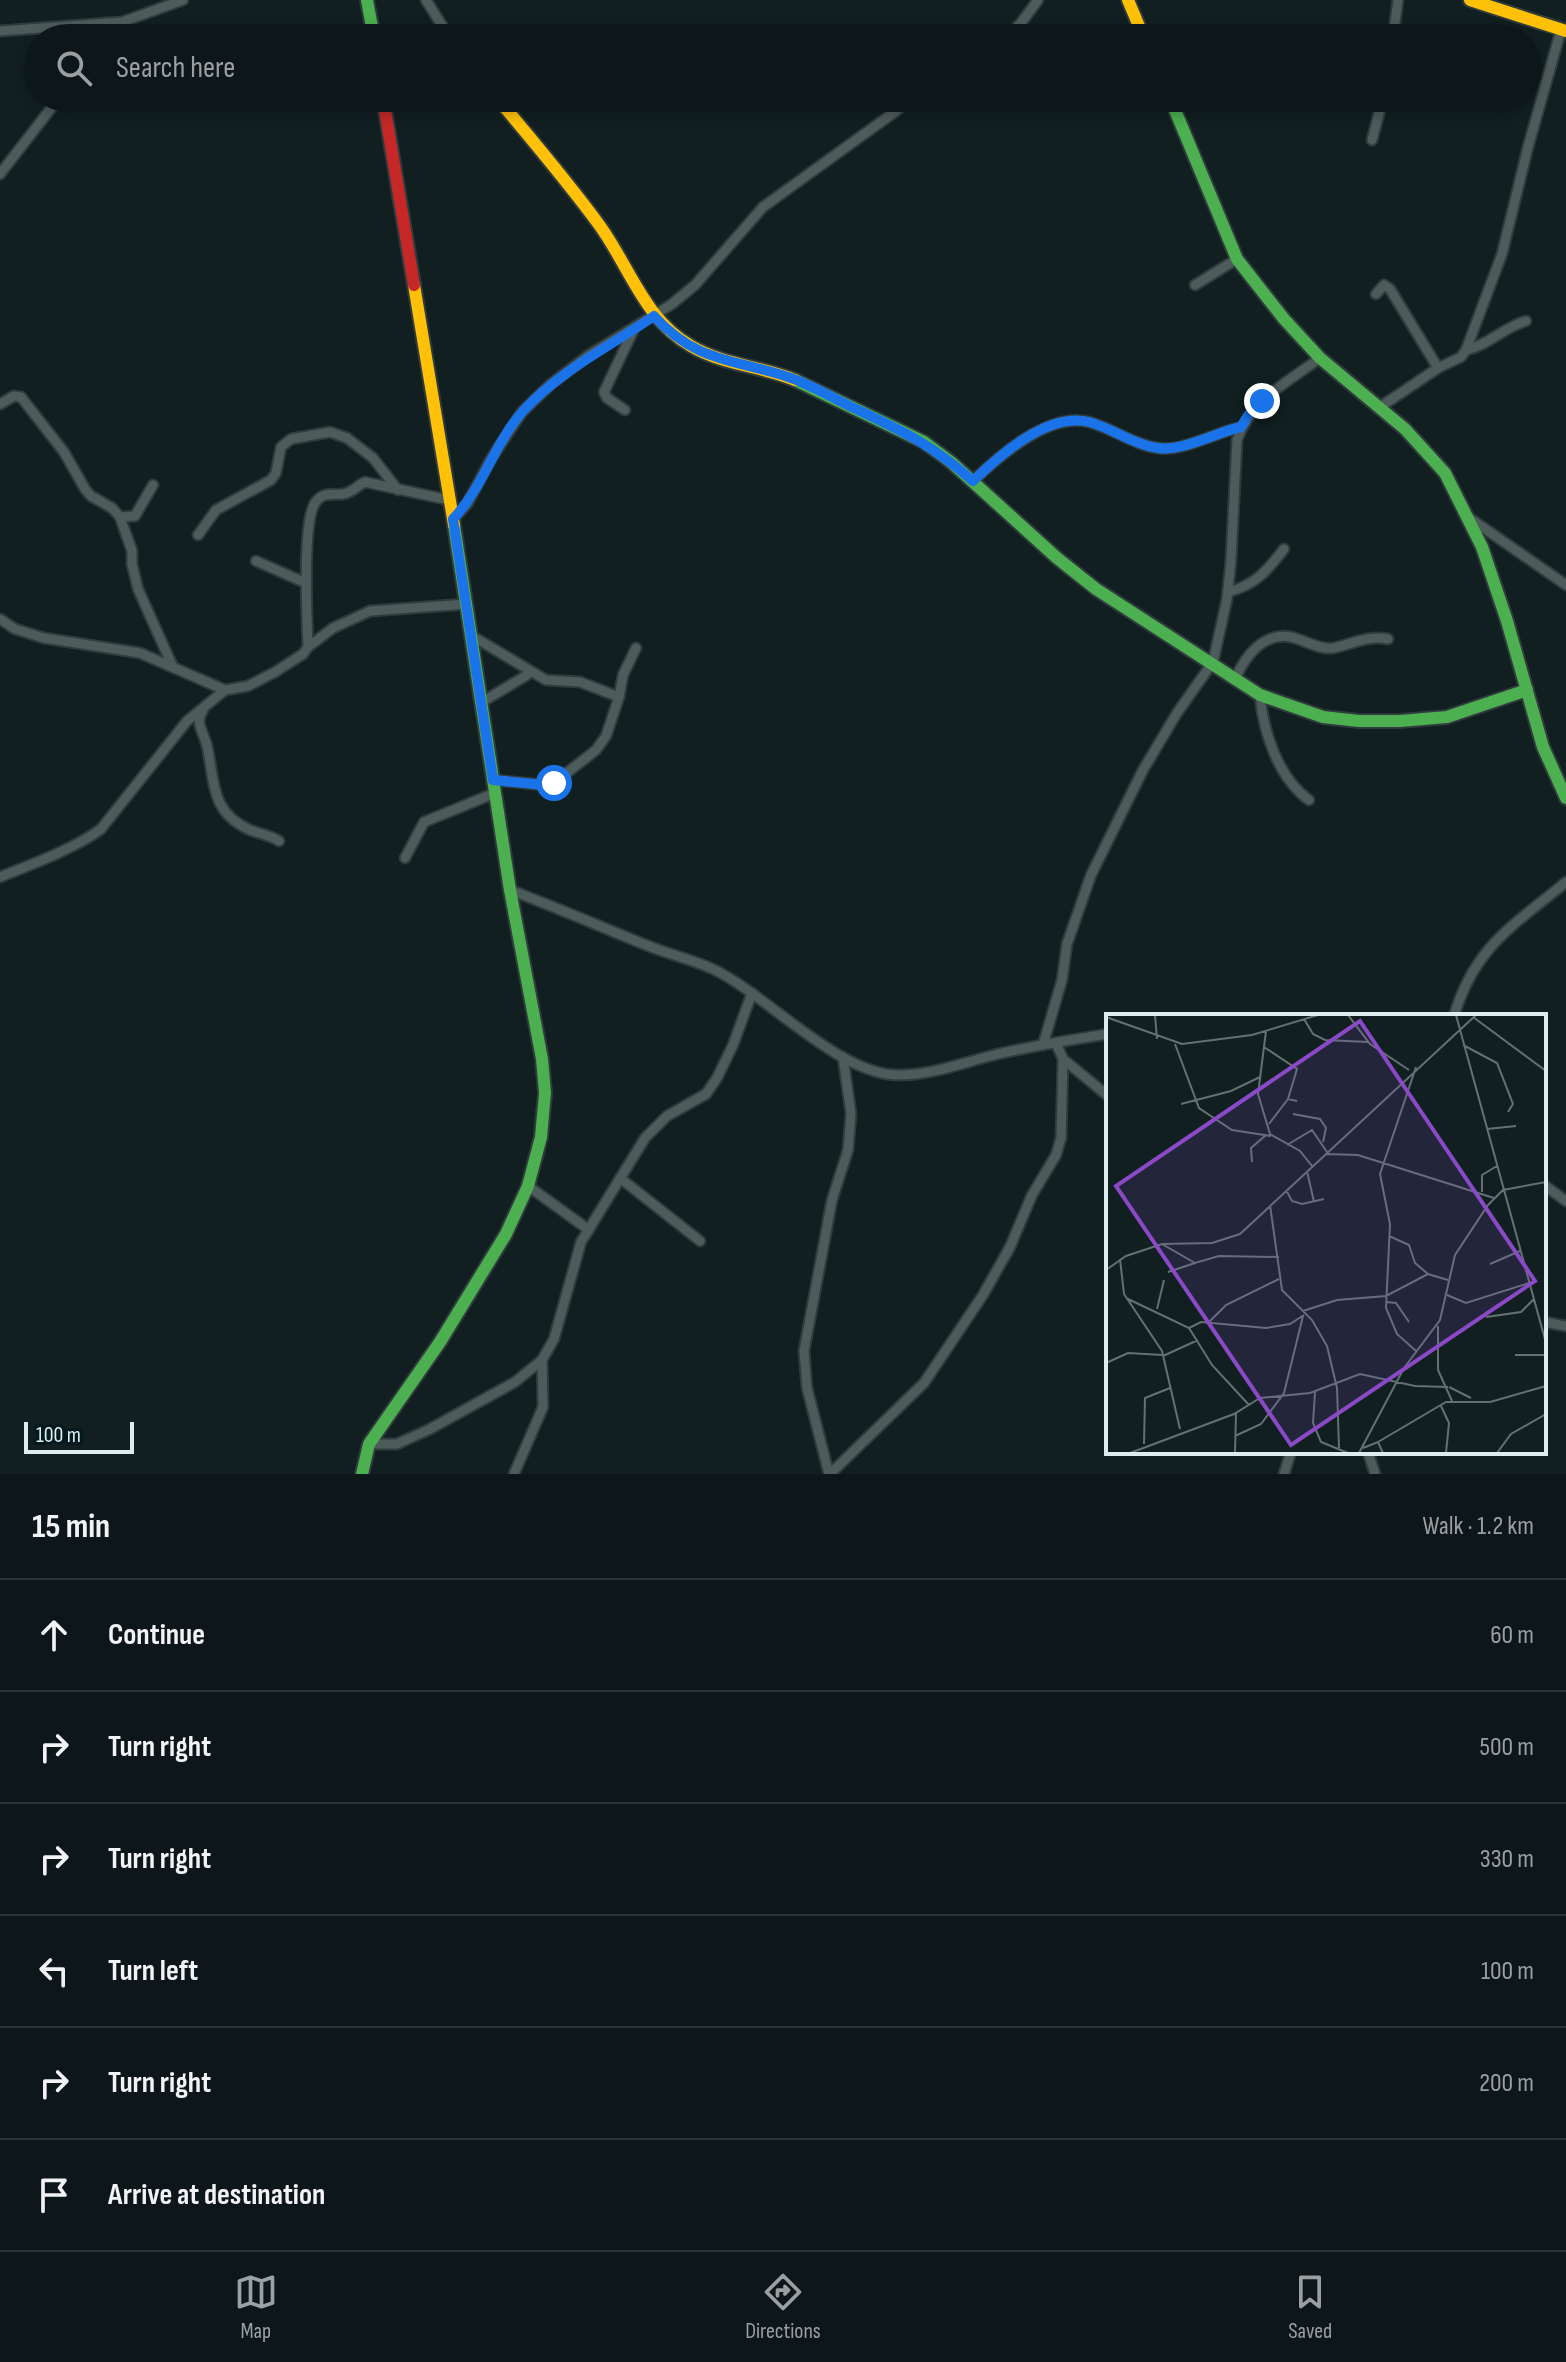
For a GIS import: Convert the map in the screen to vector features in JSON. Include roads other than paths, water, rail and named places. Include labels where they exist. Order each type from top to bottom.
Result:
[{"type":"street","points":[[93,24],[122,22],[183,0]]},
{"type":"street","points":[[367,0],[371,24]]},
{"type":"street","points":[[426,0],[441,24]]},
{"type":"street","points":[[1020,24],[1038,0]]},
{"type":"street","points":[[1128,0],[1138,24]]},
{"type":"street","points":[[1395,24],[1398,0]]},
{"type":"street","points":[[1470,0],[1563,30],[1542,100]]},
{"type":"street","points":[[0,31],[24,29]]},
{"type":"street","points":[[0,174],[48,112]]},
{"type":"street","points":[[362,1474],[369,1444],[440,1342],[506,1234],[528,1186],[541,1137],[545,1093],[542,1059],[510,890],[467,604],[385,112]]},
{"type":"street","points":[[508,112],[596,222],[654,316],[690,346],[717,359],[791,378],[924,442],[1096,589],[1260,695],[1323,717],[1400,721],[1447,717],[1527,690]]},
{"type":"street","points":[[453,519],[467,504],[491,459],[522,412],[551,384],[672,304],[695,285],[763,207],[895,112]]},
{"type":"street","points":[[1176,112],[1237,259],[1284,319],[1320,358],[1413,437],[1445,473],[1482,547],[1543,747],[1566,798]]},
{"type":"street","points":[[1372,140],[1379,112]]},
{"type":"street","points":[[1380,407],[1438,368],[1461,357],[1466,350],[1502,254],[1538,112]]},
{"type":"street","points":[[1195,285],[1237,259]]},
{"type":"street","points":[[1376,294],[1384,285],[1390,289],[1438,368]]},
{"type":"street","points":[[1466,350],[1482,346],[1517,323],[1526,321]]},
{"type":"street","points":[[625,410],[607,398],[604,392],[634,329]]},
{"type":"street","points":[[1043,1045],[1062,980],[1067,944],[1091,875],[1143,770],[1177,713],[1213,662],[1228,592],[1237,440],[1241,427],[1262,401],[1320,358]]},
{"type":"street","points":[[0,404],[14,396],[21,397],[64,452],[85,489],[120,517],[132,551],[138,589],[172,665]]},
{"type":"street","points":[[973,481],[994,461],[1035,433],[1066,421],[1087,421],[1159,449],[1241,427]]},
{"type":"street","points":[[198,535],[216,510],[271,480],[276,473],[281,447],[291,439],[330,432],[347,438],[373,458],[398,490]]},
{"type":"street","points":[[308,647],[306,583],[310,522],[315,503],[333,492],[343,494],[365,482],[449,500]]},
{"type":"street","points":[[120,517],[135,516],[153,485]]},
{"type":"street","points":[[1468,517],[1566,585]]},
{"type":"street","points":[[1228,592],[1243,588],[1264,575],[1284,549]]},
{"type":"street","points":[[256,561],[306,583]]},
{"type":"street","points":[[0,877],[91,837],[101,829],[187,721],[225,690],[248,686],[275,672],[303,654],[333,628],[370,611],[467,604]]},
{"type":"street","points":[[0,619],[15,629],[44,638],[140,653],[225,690]]},
{"type":"street","points":[[472,636],[546,680],[580,682],[619,697]]},
{"type":"street","points":[[1236,677],[1243,661],[1259,644],[1272,638],[1290,637],[1331,649],[1363,638],[1388,639]]},
{"type":"street","points":[[405,858],[424,822],[494,787],[545,785],[563,779],[596,750],[606,736],[623,675],[636,648]]},
{"type":"street","points":[[482,702],[528,672]]},
{"type":"street","points":[[1260,695],[1263,723],[1284,770],[1294,787],[1309,800]]},
{"type":"street","points":[[205,708],[199,722],[206,743],[212,786],[221,806],[249,830],[279,841]]},
{"type":"street","points":[[1455,1014],[1463,988],[1482,954],[1566,882]]},
{"type":"street","points":[[510,890],[713,969],[843,1057],[871,1070],[896,1075],[935,1072],[995,1055],[1106,1034]]},
{"type":"street","points":[[369,1444],[397,1444],[430,1429],[515,1382],[542,1360],[554,1339],[574,1262],[589,1230],[645,1138],[667,1116],[706,1094],[733,1045],[752,993]]},
{"type":"street","points":[[843,1057],[851,1114],[848,1150],[832,1200],[804,1351],[807,1388],[830,1474],[924,1383],[983,1295],[1010,1247],[1032,1195],[1056,1155],[1061,1138],[1063,1059],[1056,1043]]},
{"type":"street","points":[[1063,1059],[1106,1094]]},
{"type":"street","points":[[620,1178],[700,1241]]},
{"type":"street","points":[[528,1186],[589,1230]]},
{"type":"street","points":[[1546,1186],[1566,1201]]},
{"type":"street","points":[[1546,1322],[1566,1326]]},
{"type":"street","points":[[514,1474],[543,1407],[542,1360]]},
{"type":"street","points":[[1284,1474],[1290,1454]]},
{"type":"street","points":[[1369,1454],[1375,1474]]}]
